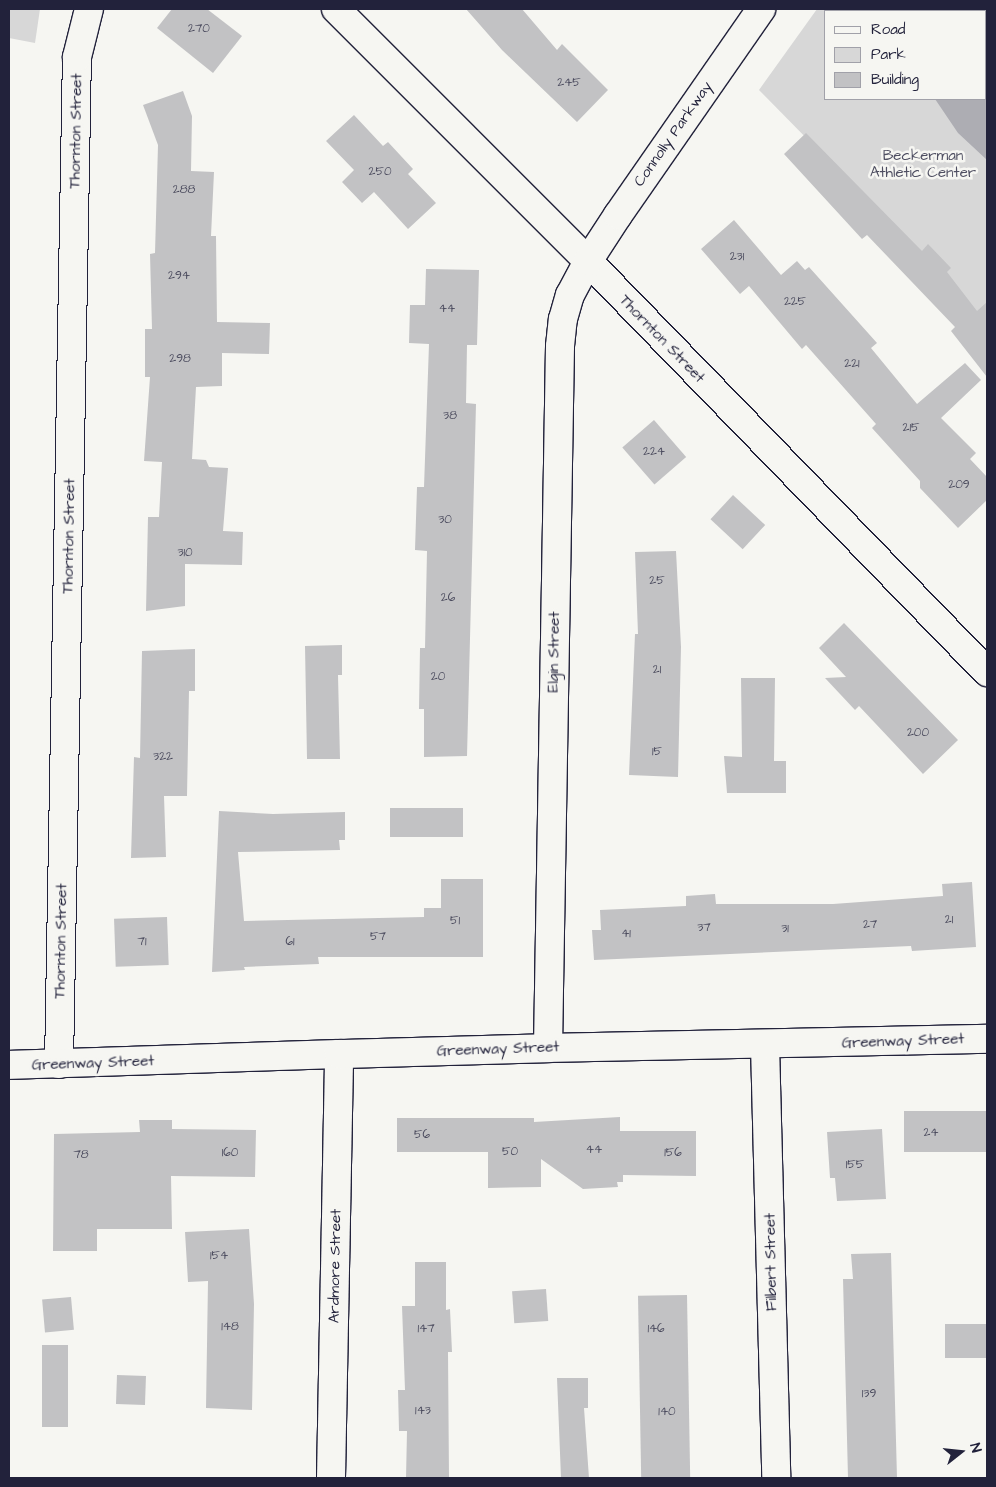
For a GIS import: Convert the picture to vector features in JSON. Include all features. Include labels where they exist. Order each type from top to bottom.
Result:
[{"type":"street","name":"Thornton Street","points":[[59,1064],[77,57],[89,9]]},
{"type":"street","name":"Thornton Street","points":[[336,9],[588,261],[987,672]]},
{"type":"street","name":"Connolly Parkway","points":[[588,261],[761,9]]},
{"type":"street","name":"Elgin Street","points":[[548,1048],[560,346],[570,295],[588,261]]},
{"type":"street","name":"Greenway Street","points":[[9,1065],[548,1048],[987,1039]]},
{"type":"street","name":"Filbert Street","points":[[765,1045],[776,1478]]},
{"type":"street","name":"Ardmore Street","points":[[331,1478],[339,1054]]},
{"type":"green space","points":[[9,9],[40,9],[35,43],[9,38]]},
{"type":"green space","name":"Beckerman Athletic Center","points":[[817,9],[987,9],[987,322],[759,90]]},
{"type":"shaded area","points":[[872,9],[979,9],[979,10]]},
{"type":"shaded area","points":[[986,15],[987,160],[958,133],[936,100],[986,100]]},
{"type":"building","points":[[172,9],[207,9],[242,36],[213,73],[157,28]]},
{"type":"building","points":[[466,9],[522,9],[557,50],[562,44],[608,90],[577,122],[502,50]]},
{"type":"building","points":[[183,91],[192,116],[191,171],[214,172],[211,236],[216,236],[217,322],[270,323],[269,354],[222,353],[222,386],[196,387],[192,459],[206,460],[209,467],[228,468],[223,531],[243,532],[242,565],[185,564],[185,606],[146,611],[148,517],[159,517],[162,462],[144,461],[150,377],[145,377],[145,329],[152,329],[150,254],[155,253],[158,145],[143,105]]},
{"type":"building","points":[[354,115],[383,146],[388,142],[413,169],[408,174],[436,203],[408,229],[374,192],[362,203],[342,182],[354,170],[326,141]]},
{"type":"building","points":[[806,133],[922,251],[928,244],[951,268],[947,272],[977,311],[987,302],[987,377],[951,331],[955,327],[867,235],[862,239],[784,154]]},
{"type":"building","points":[[734,220],[781,275],[797,261],[805,270],[809,267],[877,343],[871,348],[917,404],[965,363],[981,380],[941,418],[976,453],[970,459],[987,477],[987,500],[958,528],[920,488],[920,481],[872,428],[876,424],[806,345],[802,349],[749,286],[740,294],[701,249]]},
{"type":"building","points":[[426,269],[479,270],[477,345],[467,345],[466,403],[476,404],[467,756],[424,757],[424,709],[419,709],[420,648],[425,648],[427,551],[415,550],[417,487],[424,487],[429,344],[409,343],[410,305],[425,305]]},
{"type":"building","points":[[654,420],[686,457],[654,485],[622,448]]},
{"type":"building","points":[[733,495],[765,525],[743,549],[710,519]]},
{"type":"building","points":[[676,551],[681,647],[678,777],[629,775],[635,634],[638,634],[635,552]]},
{"type":"building","points":[[844,623],[958,740],[923,774],[859,706],[855,710],[825,678],[846,677],[819,648]]},
{"type":"building","points":[[342,645],[342,675],[338,675],[340,759],[307,759],[305,646]]},
{"type":"building","points":[[195,649],[195,691],[189,691],[187,796],[164,796],[166,857],[131,858],[134,757],[140,758],[142,651]]},
{"type":"building","points":[[741,678],[775,678],[774,761],[786,761],[786,793],[727,793],[724,756],[742,757]]},
{"type":"building","points":[[390,808],[463,808],[463,837],[390,837]]},
{"type":"building","points":[[219,811],[273,814],[345,812],[345,840],[339,840],[340,850],[238,852],[244,921],[424,917],[424,908],[441,908],[441,879],[483,879],[483,957],[318,957],[319,964],[244,967],[245,970],[212,972]]},
{"type":"building","points":[[972,882],[976,947],[912,951],[911,946],[594,960],[592,930],[601,930],[600,910],[686,906],[686,896],[715,894],[716,904],[833,904],[943,896],[942,884]]},
{"type":"building","points":[[167,917],[169,965],[116,967],[114,919]]},
{"type":"building","points":[[904,1111],[987,1111],[987,1152],[904,1152]]},
{"type":"building","points":[[620,1117],[620,1131],[696,1131],[696,1176],[623,1175],[623,1182],[617,1182],[618,1187],[583,1189],[541,1159],[541,1187],[488,1188],[488,1152],[397,1152],[397,1118],[534,1118],[534,1122]]},
{"type":"building","points":[[139,1120],[172,1120],[172,1129],[256,1130],[255,1177],[171,1176],[172,1229],[97,1229],[97,1251],[53,1251],[54,1134],[140,1132]]},
{"type":"building","points":[[882,1129],[886,1199],[837,1201],[835,1178],[830,1178],[827,1132]]},
{"type":"building","points":[[249,1229],[254,1304],[252,1410],[206,1408],[208,1281],[188,1282],[185,1232]]},
{"type":"building","points":[[891,1253],[897,1478],[848,1478],[843,1279],[853,1279],[851,1254]]},
{"type":"building","points":[[415,1262],[446,1262],[446,1310],[450,1309],[452,1352],[448,1352],[449,1478],[406,1478],[407,1431],[399,1431],[398,1390],[405,1390],[402,1306],[415,1306]]},
{"type":"building","points":[[546,1289],[548,1321],[514,1323],[512,1291]]},
{"type":"building","points":[[687,1295],[690,1478],[641,1478],[638,1296]]},
{"type":"building","points":[[71,1297],[74,1330],[45,1332],[42,1300]]},
{"type":"building","points":[[945,1324],[987,1324],[987,1358],[945,1358]]},
{"type":"building","points":[[42,1345],[68,1345],[68,1427],[42,1427]]},
{"type":"building","points":[[117,1375],[146,1376],[145,1405],[116,1404]]},
{"type":"building","points":[[557,1378],[588,1378],[588,1408],[584,1408],[589,1478],[561,1478]]}]
